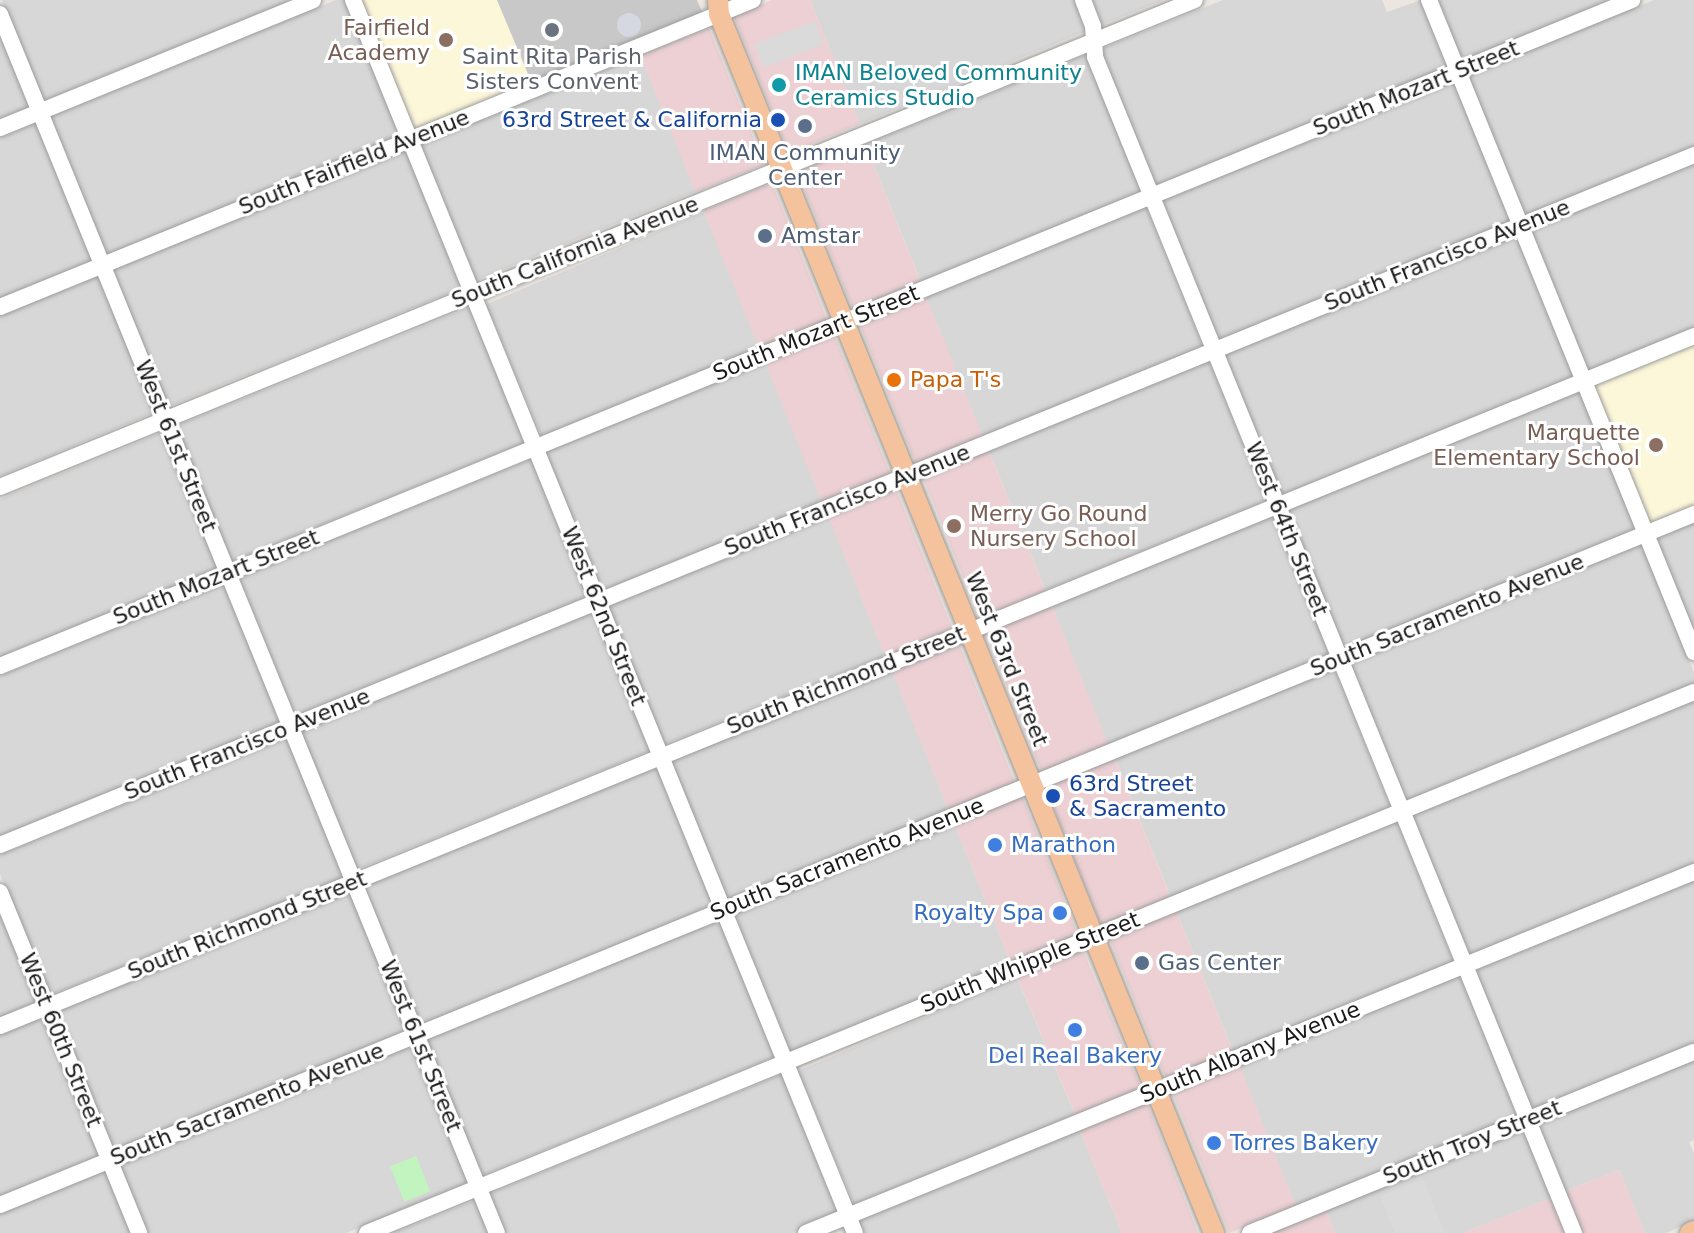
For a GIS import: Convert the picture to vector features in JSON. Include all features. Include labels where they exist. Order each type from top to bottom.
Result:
[{"type":"main road","name":"West 63rd Street","points":[[714,5],[1214,1233]]},
{"type":"street","points":[[0,128],[313,0]]},
{"type":"street","name":"West 62nd Street","points":[[353,0],[855,1233]]},
{"type":"street","name":"South Fairfield Avenue","points":[[0,307],[411,139],[714,5],[753,0]]},
{"type":"street","name":"West 64th Street","points":[[1083,0],[1095,57],[1574,1233]]},
{"type":"street","name":"South California Avenue","points":[[0,487],[1195,0]]},
{"type":"street","points":[[1429,0],[1694,652]]},
{"type":"street","name":"South Mozart Street","points":[[0,666],[1632,0]]},
{"type":"street","name":"West 61st Street","points":[[0,14],[497,1233]]},
{"type":"street","name":"South Francisco Avenue","points":[[0,845],[1694,155]]},
{"type":"street","name":"South Richmond Street","points":[[0,1026],[1694,336]]},
{"type":"street","name":"South Sacramento Avenue","points":[[0,1205],[1694,514]]},
{"type":"street","name":"South Whipple Street","points":[[367,1233],[1694,692]]},
{"type":"street","name":"South Albany Avenue","points":[[806,1233],[1694,872]]},
{"type":"street","name":"West 60th Street","points":[[0,892],[139,1233]]},
{"type":"street","name":"South Troy Street","points":[[1250,1233],[1694,1052]]},
{"type":"shaded area","points":[[2,0],[295,0],[43,101]]},
{"type":"shaded area","points":[[336,0],[347,0],[402,135],[106,255],[50,117]]},
{"type":"shaded area","name":"Fairfield Academy","points":[[361,0],[497,0],[531,81],[413,131]]},
{"type":"shaded area","points":[[497,0],[697,0],[702,12],[531,81]]},
{"type":"shaded area","points":[[772,0],[810,0],[860,124],[789,153],[734,16]]},
{"type":"shaded area","points":[[810,0],[1076,0],[1089,30],[860,124]]},
{"type":"shaded area","points":[[1092,0],[1164,0],[1102,25]]},
{"type":"shaded area","points":[[1223,0],[1382,0],[1387,12],[1421,0],[1449,69],[1155,188],[1099,50]]},
{"type":"shaded area","points":[[1437,0],[1616,0],[1462,62]]},
{"type":"shaded area","points":[[1654,0],[1694,0],[1694,149],[1525,217],[1468,76]]},
{"type":"shaded area","points":[[629,13],[637,17],[641,25],[637,33],[629,37],[621,33],[617,25],[621,17]]},
{"type":"shaded area","points":[[815,21],[824,44],[763,68],[754,44]]},
{"type":"shaded area","points":[[709,28],[764,164],[695,192],[640,56]]},
{"type":"shaded area","points":[[0,29],[31,107],[0,120]]},
{"type":"shaded area","points":[[1086,55],[1142,193],[921,282],[865,144]]},
{"type":"shaded area","points":[[641,56],[696,191],[476,280],[421,145]]},
{"type":"shaded area","points":[[1454,82],[1511,223],[1217,342],[1160,201]]},
{"type":"shaded area","points":[[39,122],[94,261],[0,299],[0,138]]},
{"type":"shaded area","points":[[865,144],[921,282],[853,309],[797,171]]},
{"type":"shaded area","points":[[408,150],[463,287],[168,407],[112,269]]},
{"type":"shaded area","points":[[1694,164],[1694,328],[1588,371],[1530,230]]},
{"type":"shaded area","points":[[772,183],[827,320],[759,348],[703,211]]},
{"type":"shaded area","points":[[1146,206],[1203,348],[983,437],[925,295]]},
{"type":"shaded area","points":[[704,212],[761,346],[543,439],[486,305]]},
{"type":"shaded area","points":[[1517,235],[1574,377],[1279,496],[1222,354]]},
{"type":"shaded area","points":[[100,275],[155,412],[0,476],[0,316]]},
{"type":"shaded area","points":[[926,296],[983,437],[916,464],[859,323]]},
{"type":"shaded area","points":[[473,306],[528,441],[231,561],[176,426]]},
{"type":"shaded area","points":[[834,335],[890,474],[822,502],[765,363]]},
{"type":"shaded area","name":"Marquette Elementary School","points":[[1694,343],[1694,506],[1650,524],[1592,383]]},
{"type":"shaded area","points":[[1209,360],[1266,501],[1045,590],[988,449]]},
{"type":"shaded area","points":[[766,363],[822,502],[602,591],[545,452]]},
{"type":"shaded area","points":[[1580,389],[1637,530],[1343,649],[1286,508]]},
{"type":"shaded area","points":[[163,432],[218,569],[0,658],[0,499]]},
{"type":"shaded area","points":[[988,449],[1045,591],[979,617],[922,476]]},
{"type":"shaded area","points":[[534,458],[590,596],[295,715],[239,577]]},
{"type":"shaded area","points":[[896,489],[953,629],[885,656],[828,516]]},
{"type":"shaded area","points":[[1272,513],[1329,655],[1108,744],[1050,603]]},
{"type":"shaded area","points":[[829,517],[885,655],[663,745],[607,607]]},
{"type":"shaded area","points":[[1694,522],[1694,629],[1656,538]]},
{"type":"shaded area","points":[[1642,544],[1694,673],[1694,686],[1405,803],[1348,663]]},
{"type":"shaded area","points":[[225,584],[281,722],[0,836],[0,676]]},
{"type":"shaded area","points":[[1051,603],[1108,745],[1042,772],[984,630]]},
{"type":"shaded area","points":[[596,611],[652,750],[356,870],[300,730]]},
{"type":"shaded area","points":[[958,642],[1015,784],[949,811],[891,669]]},
{"type":"shaded area","points":[[1334,668],[1391,809],[1171,898],[1114,757]]},
{"type":"shaded area","points":[[892,670],[949,810],[727,900],[670,760]]},
{"type":"shaded area","points":[[1694,700],[1694,865],[1468,956],[1410,816]]},
{"type":"shaded area","points":[[289,738],[345,877],[50,995],[0,874],[0,855]]},
{"type":"shaded area","points":[[1114,757],[1171,899],[1102,927],[1044,785]]},
{"type":"shaded area","points":[[659,765],[716,906],[421,1025],[364,884]]},
{"type":"shaded area","points":[[1021,794],[1078,936],[1011,963],[953,821]]},
{"type":"shaded area","points":[[1397,822],[1454,962],[1233,1051],[1176,911]]},
{"type":"shaded area","points":[[954,823],[1011,963],[788,1053],[731,913]]},
{"type":"shaded area","points":[[1694,880],[1694,1044],[1530,1110],[1473,969]]},
{"type":"shaded area","points":[[351,891],[408,1031],[113,1150],[56,1010]]},
{"type":"shaded area","points":[[0,905],[39,1001],[0,1017]]},
{"type":"shaded area","points":[[1176,911],[1233,1052],[1166,1079],[1109,938]]},
{"type":"shaded area","points":[[721,917],[777,1056],[481,1176],[425,1036]]},
{"type":"shaded area","points":[[1083,951],[1142,1091],[1077,1119],[1018,979]]},
{"type":"shaded area","points":[[1460,975],[1517,1116],[1295,1205],[1238,1065]]},
{"type":"shaded area","points":[[1017,978],[1076,1118],[857,1211],[798,1071]]},
{"type":"shaded area","points":[[44,1016],[102,1157],[0,1198],[0,1034]]},
{"type":"shaded area","points":[[413,1043],[470,1183],[346,1233],[148,1233],[119,1163]]},
{"type":"shaded area","points":[[1694,1059],[1694,1140],[1689,1142],[1694,1154],[1694,1221],[1666,1233],[1645,1233],[1619,1170],[1563,1192],[1535,1123]]},
{"type":"shaded area","points":[[1239,1065],[1296,1206],[1229,1233],[1172,1092]]},
{"type":"shaded area","points":[[785,1073],[841,1213],[792,1233],[505,1233],[489,1194]]},
{"type":"shaded area","points":[[1146,1101],[1198,1233],[1122,1233],[1079,1129]]},
{"type":"shaded area","points":[[1523,1128],[1551,1198],[1463,1233],[1335,1233],[1325,1208]]},
{"type":"shaded area","points":[[1079,1129],[1122,1233],[863,1233],[858,1220]]},
{"type":"shaded area","points":[[107,1168],[133,1233],[0,1233],[0,1212]]},
{"type":"shaded area","points":[[1619,1170],[1645,1233],[1580,1233],[1563,1192]]},
{"type":"shaded area","points":[[1423,1179],[1445,1233],[1395,1233],[1380,1196]]},
{"type":"shaded area","points":[[1551,1198],[1565,1233],[1463,1233]]},
{"type":"shaded area","points":[[478,1199],[492,1233],[394,1233]]},
{"type":"shaded area","points":[[1325,1208],[1335,1233],[1265,1233]]},
{"type":"green space","points":[[416,1156],[430,1191],[404,1202],[390,1166]]},
{"type":"place","name":"Saint Rita Parish Sisters Convent","points":[[552,30]]},
{"type":"place","name":"Fairfield Academy","points":[[446,40]]},
{"type":"place","name":"IMAN Beloved Community Ceramics Studio","points":[[779,85]]},
{"type":"place","name":"63rd Street & California","points":[[778,120]]},
{"type":"place","name":"IMAN Community Center","points":[[805,126]]},
{"type":"place","name":"Amstar","points":[[765,236]]},
{"type":"place","name":"Papa T's","points":[[894,380]]},
{"type":"place","name":"Marquette Elementary School","points":[[1656,445]]},
{"type":"place","name":"Merry Go Round Nursery School","points":[[954,526]]},
{"type":"place","name":"63rd Street & Sacramento","points":[[1053,796]]},
{"type":"place","name":"Marathon","points":[[995,845]]},
{"type":"place","name":"Royalty Spa","points":[[1060,913]]},
{"type":"place","name":"Gas Center","points":[[1142,963]]},
{"type":"place","name":"Del Real Bakery","points":[[1075,1030]]},
{"type":"place","name":"Torres Bakery","points":[[1214,1143]]}]
